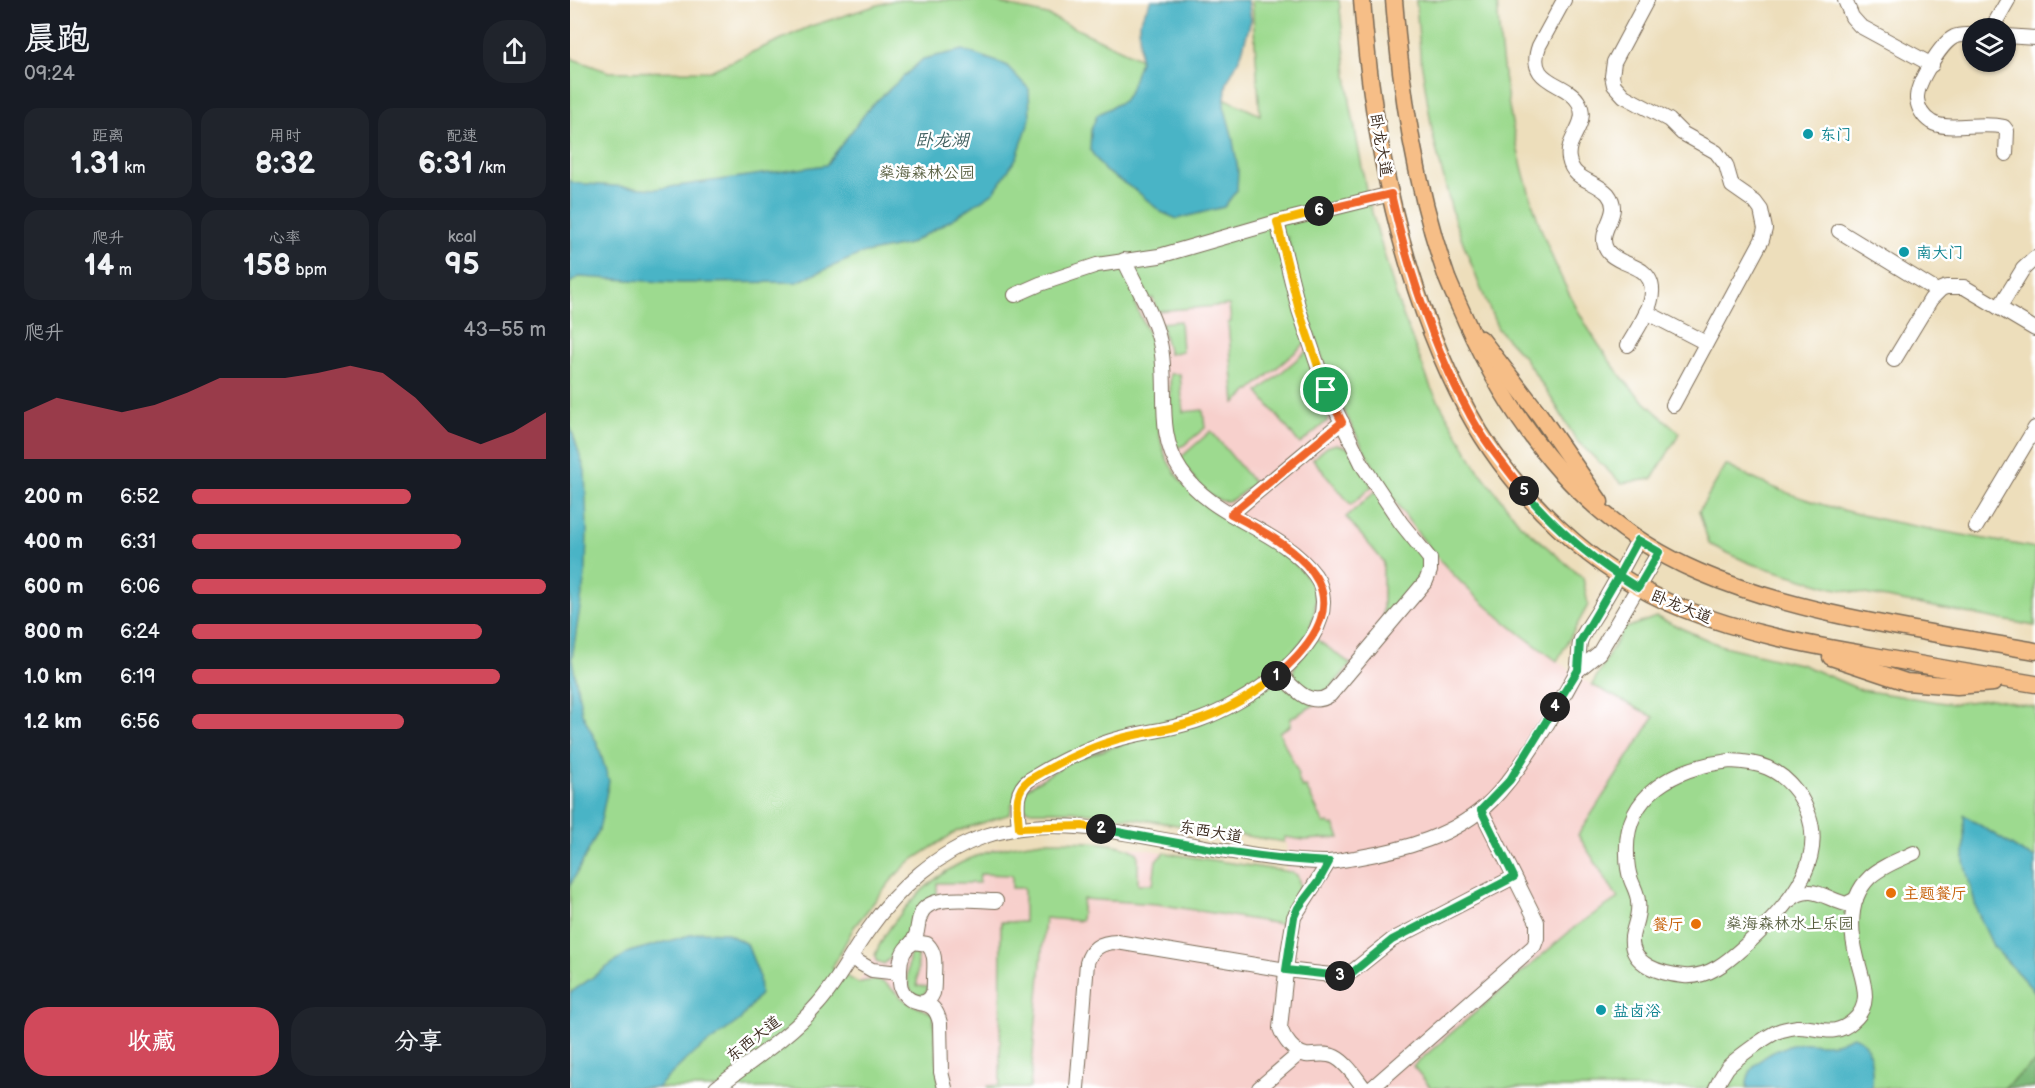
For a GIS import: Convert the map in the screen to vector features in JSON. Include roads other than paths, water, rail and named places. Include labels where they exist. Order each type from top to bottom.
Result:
[{"type":"main road","name":"卧龙大道","points":[[1362,0],[1382,158],[1418,292],[1444,362],[1467,411],[1492,450],[1527,494],[1561,531],[1618,576],[1683,609],[1737,628],[1785,640],[1863,669],[1906,682],[1957,686],[2018,681],[2035,684]]},
{"type":"main road","name":"卧龙大道","points":[[1394,0],[1404,98],[1413,150],[1429,216],[1448,279],[1465,318],[1539,414],[1612,520],[1638,540]]},
{"type":"main road","points":[[1638,540],[1697,572],[1749,592],[1835,614],[2035,651]]},
{"type":"street","points":[[1564,0],[1537,52],[1538,68],[1550,83],[1573,95],[1582,109],[1581,125],[1568,150],[1571,168],[1582,178],[1602,189],[1612,201],[1613,211],[1605,231],[1605,246],[1616,258],[1641,271],[1648,278],[1651,286],[1651,302],[1628,345]]},
{"type":"street","points":[[1647,0],[1614,62],[1612,76],[1614,85],[1624,96],[1668,120],[1682,133],[1716,152],[1725,165],[1732,186],[1755,202],[1764,219],[1765,229],[1762,240],[1673,405]]},
{"type":"street","points":[[1998,18],[2008,0]]},
{"type":"street","points":[[1846,1],[1852,17],[1860,26],[1932,65]]},
{"type":"street","points":[[1962,36],[1953,37],[1940,49],[1918,90],[1917,98],[1924,116],[1932,123],[1941,126],[1979,124],[2004,127],[2007,131],[2006,154]]},
{"type":"street","points":[[2016,37],[2035,38]]},
{"type":"street","points":[[1015,295],[1069,274],[1124,260],[1158,256],[1277,222],[1391,194]]},
{"type":"street","points":[[1277,222],[1299,310],[1326,390],[1363,466],[1401,523],[1430,559],[1430,571],[1426,581],[1326,698],[1318,700],[1301,695],[1279,673]]},
{"type":"street","points":[[1839,231],[1937,291]]},
{"type":"street","points":[[1999,308],[2023,268],[2035,258]]},
{"type":"street","points":[[1019,828],[1018,794],[1024,784],[1069,757],[1113,740],[1177,726],[1216,712],[1250,695],[1279,673],[1305,647],[1316,633],[1321,618],[1322,591],[1315,575],[1300,559],[1272,537],[1206,498],[1182,472],[1167,444],[1161,345],[1153,322],[1124,260]]},
{"type":"street","points":[[1894,360],[1931,299],[1937,291],[1946,287],[1959,285],[2035,329]]},
{"type":"street","points":[[1646,312],[1706,343]]},
{"type":"street","points":[[1231,514],[1342,422]]},
{"type":"street","points":[[1976,527],[2035,428]]},
{"type":"street","name":"东西大道","points":[[716,1088],[807,1016],[837,982],[869,929],[893,898],[921,873],[949,853],[984,837],[1019,828],[1082,826],[1252,855],[1298,861],[1329,862],[1392,852],[1432,838],[1458,825],[1491,801],[1516,771],[1578,670],[1580,642],[1638,540]]},
{"type":"street","points":[[1578,670],[1599,653],[1659,552]]},
{"type":"street","points":[[1788,902],[1804,876],[1809,859],[1812,830],[1806,806],[1790,783],[1781,775],[1757,763],[1730,761],[1715,763],[1678,775],[1656,787],[1643,799],[1630,825],[1627,852],[1629,872],[1638,901],[1637,921],[1632,941],[1633,949],[1650,968],[1670,974],[1694,976],[1713,970],[1734,956],[1788,902],[1799,894],[1806,892],[1849,904],[1856,899]]},
{"type":"street","points":[[1372,1088],[1534,946],[1538,929],[1537,922],[1481,810]]},
{"type":"street","points":[[1716,1088],[1728,1067],[1777,1031],[1799,1027],[1836,1031],[1855,1020],[1864,1005],[1866,992],[1856,956],[1852,924],[1856,899],[1863,885],[1872,875],[1914,853]]},
{"type":"street","points":[[1809,859],[1811,875],[1818,889],[1845,908],[1852,924]]},
{"type":"street","points":[[1329,862],[1294,917],[1280,1028],[1286,1039],[1300,1053],[1337,1057],[1364,1088]]},
{"type":"street","points":[[1077,1088],[1087,963],[1089,957],[1100,945],[1117,942],[1286,970],[1347,975],[1392,940],[1514,877]]},
{"type":"street","points":[[945,1088],[941,1079],[939,1015],[928,1005],[909,999],[902,990],[901,955],[918,933],[923,910],[933,902],[944,900],[996,901]]},
{"type":"street","points":[[910,945],[920,942],[927,944],[934,955],[933,992],[927,1000],[919,1003]]},
{"type":"street","points":[[851,958],[872,970],[900,973]]},
{"type":"street","points":[[1259,1088],[1300,1053]]},
{"type":"water","points":[[1151,0],[1248,0],[1251,20],[1241,55],[1227,82],[1224,106],[1238,170],[1237,190],[1224,207],[1177,219],[1161,212],[1138,192],[1105,171],[1090,150],[1091,130],[1097,115],[1123,101],[1130,91],[1140,61],[1139,23]]},
{"type":"water","name":"卧龙湖","points":[[963,50],[1006,65],[1029,89],[1030,119],[1017,157],[994,192],[956,217],[909,244],[861,254],[797,282],[680,283],[579,277],[570,283],[570,180],[574,183],[656,189],[826,165],[870,107],[923,59]]},
{"type":"water","points":[[570,425],[585,471],[587,530],[586,569],[572,659],[582,713],[598,745],[609,781],[599,830],[570,886]]},
{"type":"water","points":[[1964,815],[2035,858],[2035,992],[1993,946],[1977,911],[1964,862]]},
{"type":"water","points":[[701,932],[726,933],[747,944],[759,975],[760,994],[740,1020],[688,1058],[657,1088],[570,1088],[570,993],[629,952]]},
{"type":"water","points":[[1853,1036],[1860,1039],[1868,1050],[1872,1065],[1872,1088],[1747,1088],[1748,1078],[1757,1063],[1774,1052],[1801,1043],[1831,1044]]},
{"type":"place","name":"东门","points":[[1808,134]]},
{"type":"place","name":"南大门","points":[[1904,252]]},
{"type":"place","name":"主题餐厅","points":[[1891,893]]},
{"type":"place","name":"餐厅","points":[[1696,924]]},
{"type":"place","name":"盐卤浴","points":[[1601,1010]]},
{"type":"park label","name":"燊海森林公园","points":[[927,172]]},
{"type":"park label","name":"燊海森林水上乐园","points":[[1790,923]]}]
